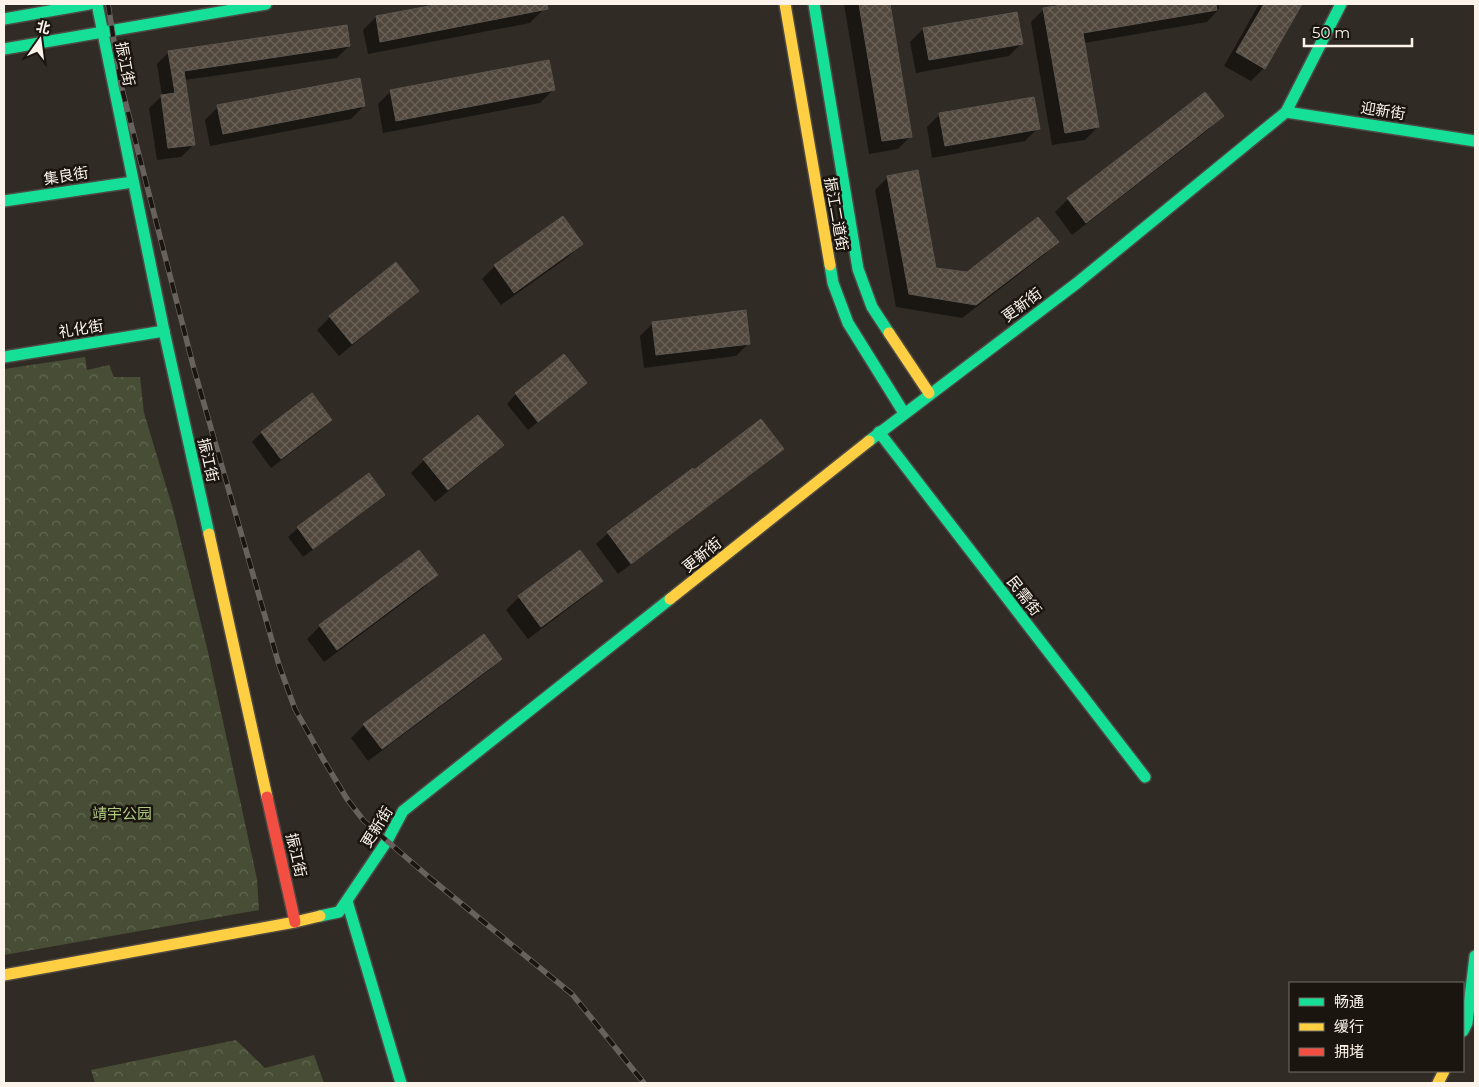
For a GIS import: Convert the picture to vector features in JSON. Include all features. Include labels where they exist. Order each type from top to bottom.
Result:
[{"type":"main road","points":[[4,19],[89,4]]},
{"type":"main road","name":"振江街","points":[[97,4],[164,331],[296,922]]},
{"type":"main road","points":[[4,49],[266,4]]},
{"type":"main road","name":"振江二道街","points":[[785,4],[833,283],[848,323],[904,413]]},
{"type":"main road","name":"振江二道街","points":[[814,4],[858,269],[872,307],[929,393]]},
{"type":"main road","name":"更新街","points":[[339,912],[387,841],[403,811],[879,432],[1077,283],[1286,112],[1341,4]]},
{"type":"main road","name":"迎新街","points":[[1286,112],[1475,141]]},
{"type":"main road","name":"集良街","points":[[4,201],[133,182]]},
{"type":"main road","name":"礼化街","points":[[4,357],[164,331]]},
{"type":"main road","name":"民需街","points":[[879,432],[1145,777]]},
{"type":"main road","points":[[347,901],[400,1083]]},
{"type":"main road","points":[[4,975],[296,922],[339,912],[392,1083]]},
{"type":"main road","points":[[1464,1028],[1475,956]]},
{"type":"green space","name":"靖宇公园","points":[[85,357],[87,370],[109,365],[114,377],[140,377],[144,413],[173,509],[208,652],[257,879],[259,910],[4,955],[4,369]]},
{"type":"green space","points":[[236,1040],[265,1068],[314,1055],[324,1083],[95,1083],[91,1070]]},
{"type":"building","points":[[440,4],[547,4],[548,9],[380,42],[376,16]]},
{"type":"building","points":[[859,4],[890,4],[912,137],[882,141]]},
{"type":"building","points":[[1068,4],[1216,4],[1217,10],[1083,33],[1099,127],[1065,133],[1043,8]]},
{"type":"building","points":[[1264,4],[1302,4],[1265,69],[1236,52]]},
{"type":"building","points":[[1017,12],[1023,44],[929,60],[923,28]]},
{"type":"building","points":[[347,25],[350,46],[184,71],[195,145],[168,148],[161,95],[175,93],[168,51]]},
{"type":"building","points":[[549,60],[555,90],[396,121],[390,90]]},
{"type":"building","points":[[360,78],[365,106],[223,134],[217,105]]},
{"type":"building","points":[[1205,92],[1224,116],[1086,223],[1067,198]]},
{"type":"building","points":[[1034,97],[1040,129],[945,146],[939,113]]},
{"type":"building","points":[[918,170],[936,268],[967,272],[1038,217],[1059,242],[976,305],[909,294],[887,176]]},
{"type":"building","points":[[563,216],[583,244],[514,293],[494,265]]},
{"type":"building","points":[[396,262],[419,291],[352,344],[329,316]]},
{"type":"building","points":[[746,310],[750,344],[656,355],[652,322]]},
{"type":"building","points":[[564,354],[587,383],[538,422],[515,393]]},
{"type":"building","points":[[312,393],[332,420],[281,459],[261,432]]},
{"type":"building","points":[[478,415],[504,445],[448,490],[423,459]]},
{"type":"building","points":[[761,419],[784,449],[631,564],[607,532]]},
{"type":"building","points":[[369,473],[385,495],[313,549],[297,527]]},
{"type":"building","points":[[419,550],[438,575],[337,650],[319,625]]},
{"type":"building","points":[[580,550],[603,581],[541,627],[518,596]]},
{"type":"building","points":[[484,634],[502,659],[382,749],[363,724]]},
{"type":"railway","points":[[108,4],[121,85],[194,369],[279,665],[295,709],[347,799],[364,821],[430,878],[572,994],[644,1083]]},
{"type":"traffic: fast","points":[[4,19],[89,4]]},
{"type":"traffic: fast","points":[[97,4],[164,331],[209,534]]},
{"type":"traffic: fast","points":[[4,49],[266,4]]},
{"type":"traffic: fast","points":[[814,4],[858,269],[872,307],[889,333]]},
{"type":"traffic: fast","points":[[869,441],[1077,283],[1286,112],[1341,4]]},
{"type":"traffic: fast","points":[[1286,112],[1475,141]]},
{"type":"traffic: fast","points":[[4,201],[133,182]]},
{"type":"traffic: fast","points":[[830,265],[833,283],[848,323],[904,413]]},
{"type":"traffic: fast","points":[[4,357],[164,331]]},
{"type":"traffic: fast","points":[[879,432],[1145,777]]},
{"type":"traffic: fast","points":[[320,916],[339,912],[387,841],[403,811],[670,599]]},
{"type":"traffic: fast","points":[[347,901],[401,1083]]},
{"type":"traffic: fast","points":[[1464,1029],[1467,1023],[1475,956]]},
{"type":"traffic: slow","points":[[785,4],[830,265]]},
{"type":"traffic: slow","points":[[889,333],[929,393]]},
{"type":"traffic: slow","points":[[670,599],[869,441]]},
{"type":"traffic: slow","points":[[209,534],[267,797]]},
{"type":"traffic: slow","points":[[4,975],[320,916]]},
{"type":"traffic: slow","points":[[1438,1083],[1444,1072]]},
{"type":"traffic: jam","points":[[267,797],[295,922]]}]
